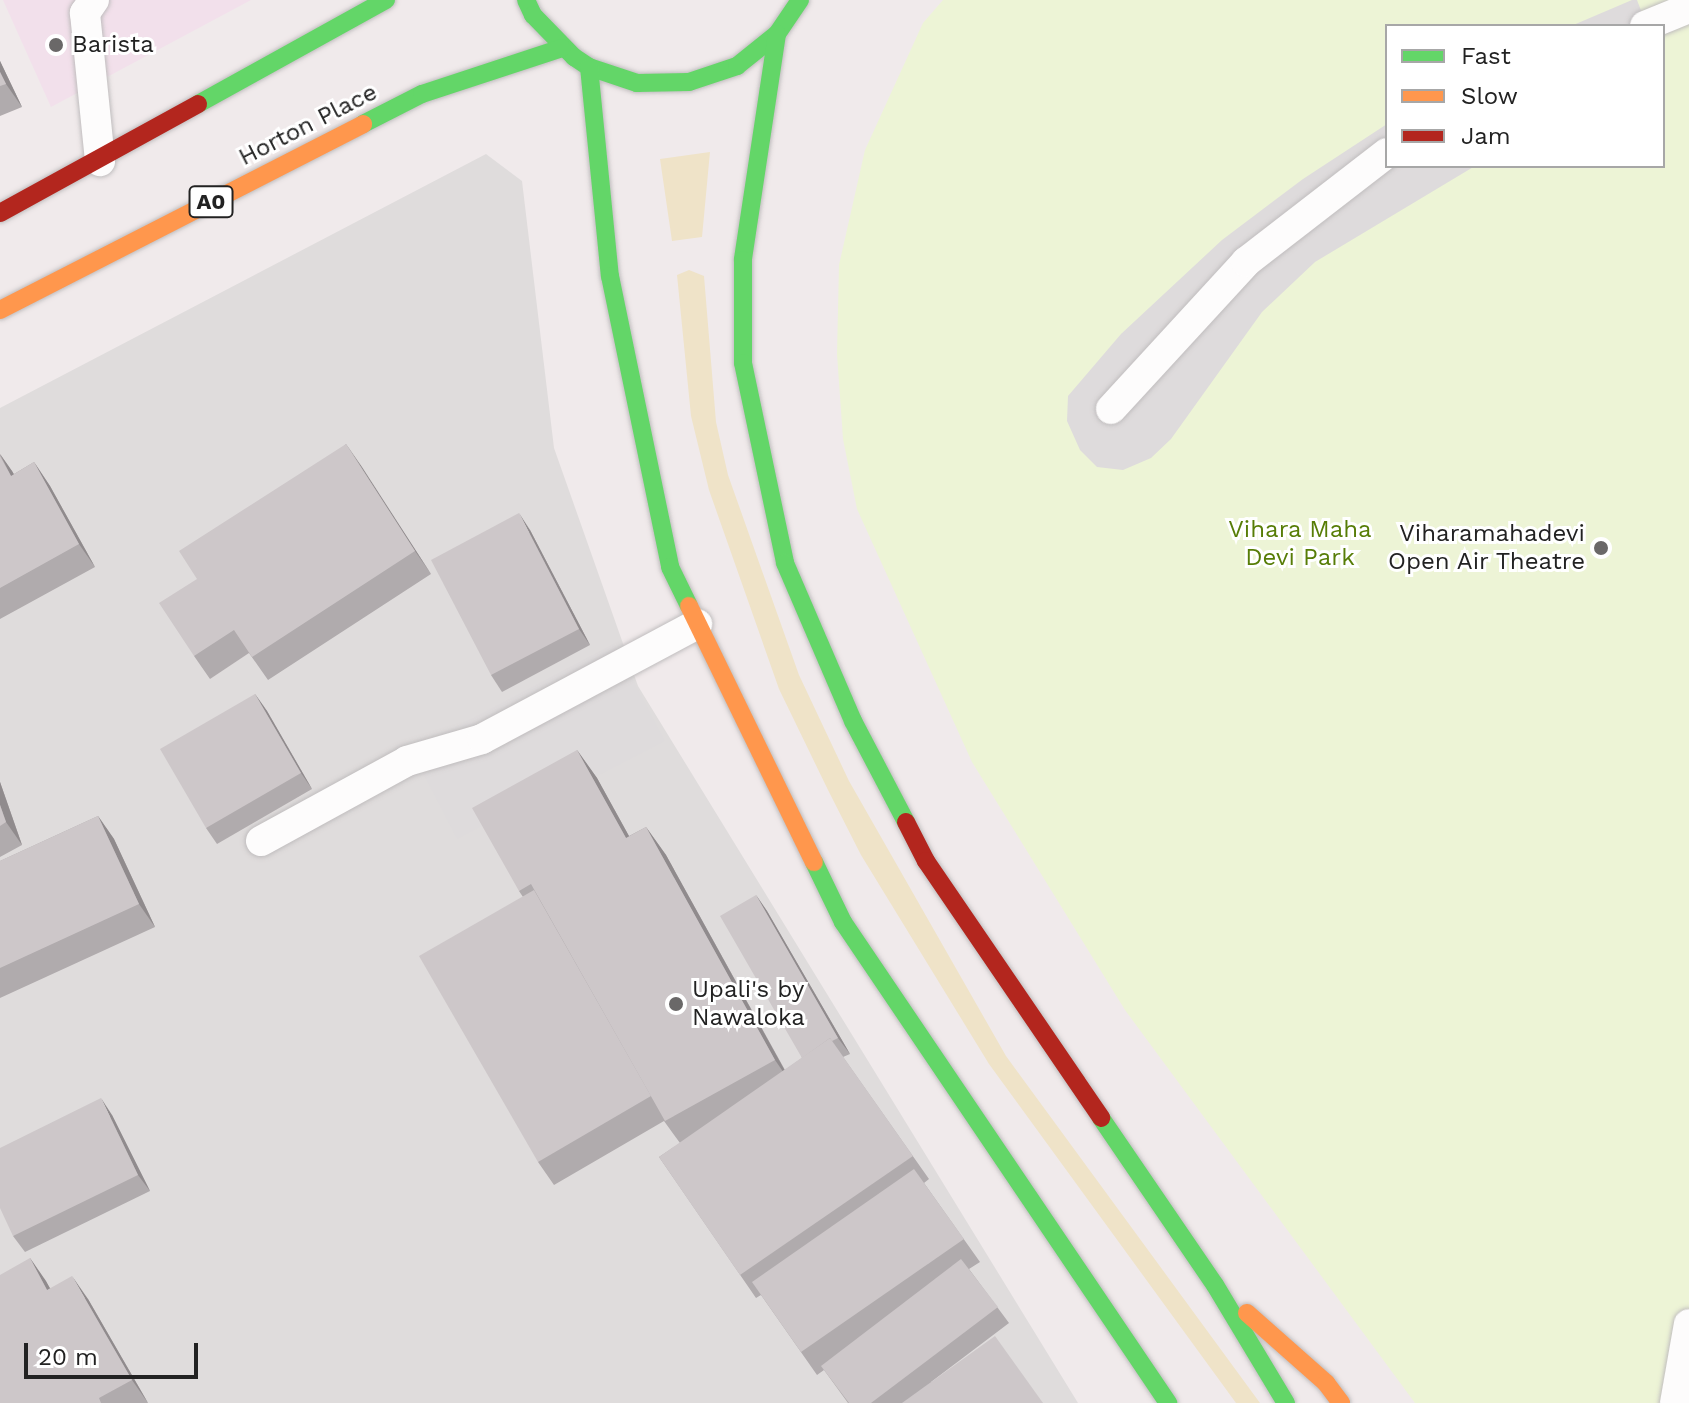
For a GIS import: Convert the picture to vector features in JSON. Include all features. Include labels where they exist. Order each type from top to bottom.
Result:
[{"type":"main road","points":[[0,213],[100,161],[386,0]]},
{"type":"main road","points":[[526,0],[533,15],[562,48],[589,67],[637,83],[689,82],[737,66],[777,34],[800,1]]},
{"type":"main road","points":[[777,34],[743,260],[743,363],[785,563],[853,721],[926,861],[1215,1285],[1286,1403]]},
{"type":"main road","name":"Horton Place","points":[[0,310],[422,94],[562,48]]},
{"type":"main road","points":[[589,67],[610,276],[670,567],[843,922],[1168,1403]]},
{"type":"main road","points":[[1215,1285],[1326,1383],[1341,1403]]},
{"type":"lane","points":[[94,0],[85,13],[100,161]]},
{"type":"lane","points":[[1650,24],[1689,8]]},
{"type":"lane","points":[[1111,409],[1246,262],[1385,155]]},
{"type":"lane","points":[[261,841],[407,761],[482,739],[697,624]]},
{"type":"lane","points":[[1675,1403],[1689,1324]]},
{"type":"shaded area","points":[[3,0],[251,0],[51,107]]},
{"type":"shaded area","points":[[1637,0],[1646,24],[1576,24]]},
{"type":"shaded area","points":[[1385,125],[1385,168],[1472,168],[1315,262],[1262,312],[1171,439],[1151,458],[1123,470],[1097,467],[1080,450],[1067,421],[1068,396],[1121,334],[1222,240],[1303,179]]},
{"type":"shaded area","points":[[710,152],[702,237],[672,241],[660,159]]},
{"type":"shaded area","points":[[486,154],[522,181],[554,448],[638,686],[1078,1403],[0,1403],[0,408]]},
{"type":"shaded area","points":[[689,270],[704,276],[716,422],[728,475],[799,675],[849,781],[1006,1056],[1260,1403],[1236,1403],[989,1064],[861,855],[828,790],[779,689],[709,490],[691,416],[677,275]]},
{"type":"shaded area","points":[[614,644],[665,741],[499,827],[494,820],[457,839],[411,750]]},
{"type":"green space","name":"Vihara Maha Devi Park","points":[[943,0],[1689,0],[1689,1403],[1415,1403],[1125,1010],[972,762],[857,509],[843,439],[837,354],[839,265],[865,150],[923,23]]},
{"type":"building","points":[[0,72],[6,84],[0,86]]},
{"type":"building","points":[[346,444],[415,551],[252,657],[234,630],[194,656],[159,603],[197,579],[179,551]]},
{"type":"building","points":[[0,456],[11,476],[34,462],[79,544],[0,588]]},
{"type":"building","points":[[519,513],[579,629],[491,675],[431,560]]},
{"type":"building","points":[[255,694],[301,773],[206,828],[160,749]]},
{"type":"building","name":"Upali's by Nawaloka","points":[[577,750],[626,838],[646,827],[775,1060],[665,1121],[531,884],[519,891],[472,808]]},
{"type":"building","points":[[0,805],[6,822],[0,826]]},
{"type":"building","points":[[98,816],[139,904],[0,968],[0,861]]},
{"type":"building","points":[[534,890],[651,1096],[538,1162],[419,956]]},
{"type":"building","points":[[756,895],[838,1038],[832,1041],[830,1038],[802,1058],[720,916]]},
{"type":"building","points":[[830,1038],[913,1156],[740,1275],[659,1157]]},
{"type":"building","points":[[101,1098],[138,1175],[13,1236],[0,1208],[0,1148]]},
{"type":"building","points":[[914,1169],[964,1239],[801,1352],[752,1282]]},
{"type":"building","points":[[30,1258],[47,1290],[72,1276],[132,1380],[99,1398],[101,1403],[0,1403],[0,1275]]},
{"type":"building","points":[[961,1259],[998,1307],[871,1403],[849,1403],[821,1366]]},
{"type":"building","points":[[995,1336],[1043,1403],[902,1403]]},
{"type":"traffic: fast","points":[[198,104],[386,0]]},
{"type":"traffic: fast","points":[[526,0],[533,15],[574,57],[589,67],[637,83],[689,82],[737,66],[777,34],[800,0]]},
{"type":"traffic: fast","points":[[777,34],[743,260],[743,363],[785,563],[853,721],[906,822]]},
{"type":"traffic: fast","points":[[363,124],[422,94],[562,48]]},
{"type":"traffic: fast","points":[[589,67],[610,276],[670,567],[689,606]]},
{"type":"traffic: fast","points":[[814,862],[843,922],[1168,1403]]},
{"type":"traffic: fast","points":[[1101,1118],[1215,1285],[1286,1403]]},
{"type":"traffic: slow","points":[[0,310],[363,124]]},
{"type":"traffic: slow","points":[[689,606],[814,862]]},
{"type":"traffic: slow","points":[[1247,1313],[1326,1383],[1341,1403]]},
{"type":"traffic: jam","points":[[0,213],[198,104]]},
{"type":"traffic: jam","points":[[906,822],[926,861],[1101,1118]]},
{"type":"place","name":"Barista","points":[[56,45]]},
{"type":"place","name":"Viharamahadevi Open Air Theatre","points":[[1601,548]]},
{"type":"place","name":"Upali's by Nawaloka","points":[[676,1004]]}]
